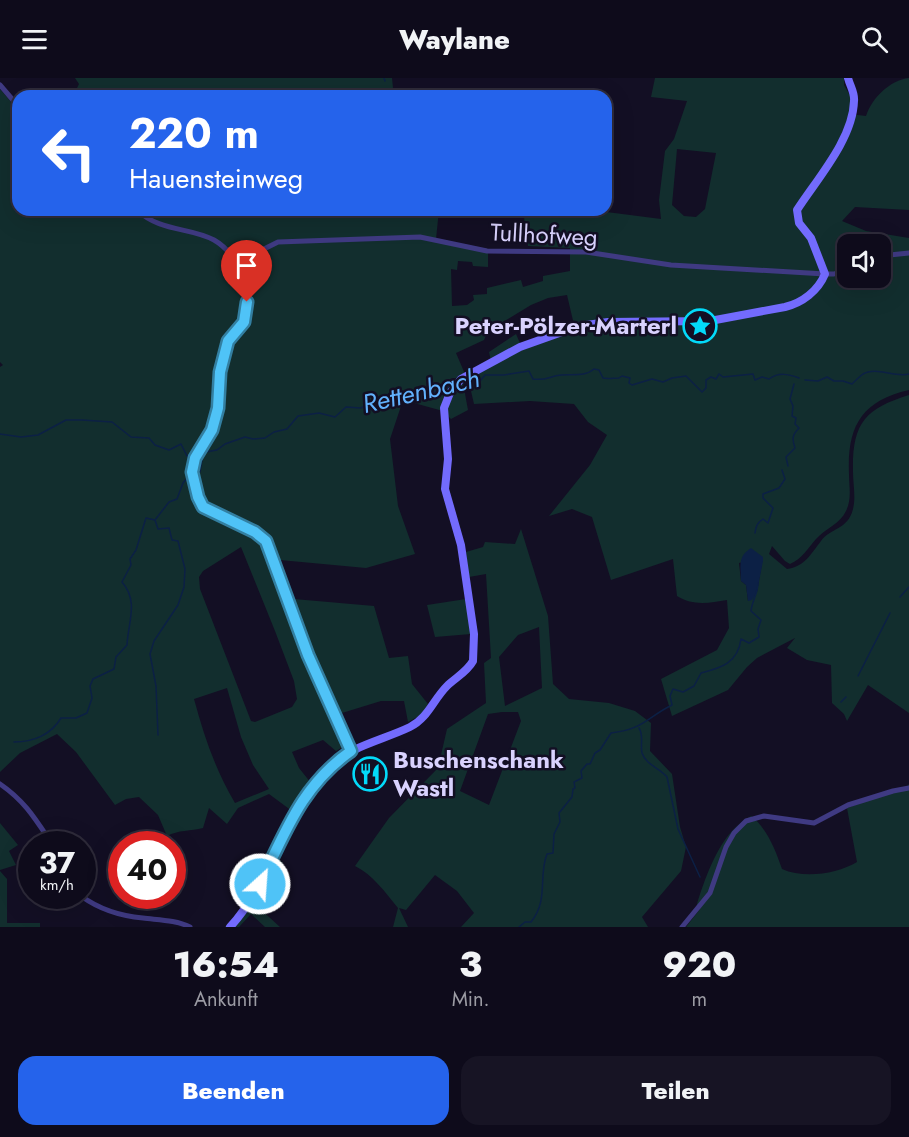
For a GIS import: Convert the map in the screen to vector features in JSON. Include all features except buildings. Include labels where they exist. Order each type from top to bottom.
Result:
[{"type":"street","points":[[230,927],[260,884],[292,817],[310,789],[330,765],[351,751],[420,721],[447,685],[473,661],[474,633],[460,545],[445,489],[448,459],[444,408],[447,398],[459,383],[520,347],[579,326],[608,322],[710,321],[794,305],[817,288],[825,274],[811,238],[799,223],[797,210],[833,156],[849,123],[854,97],[848,78]]},
{"type":"street","points":[[0,85],[12,99]]},
{"type":"street","points":[[144,216],[167,227],[216,241],[235,260],[244,275]]},
{"type":"street","name":"Tullhofweg","points":[[249,260],[278,242],[420,237],[486,251],[586,252],[671,265],[837,273]]},
{"type":"street","points":[[891,255],[909,253]]},
{"type":"street","points":[[235,260],[249,260],[244,275],[247,312],[244,322],[228,341],[220,372],[218,408],[212,430],[195,458],[192,472],[203,507],[255,532],[266,541],[308,655],[351,751]]},
{"type":"street","points":[[0,784],[28,807],[44,831]]},
{"type":"street","points":[[682,927],[710,892],[726,847],[734,833],[746,821],[764,816],[814,823],[848,805],[909,788]]},
{"type":"street","points":[[96,906],[123,915],[169,921],[190,927]]},
{"type":"green space","points":[[75,78],[392,78],[393,88],[404,90],[76,90],[79,84]]},
{"type":"green space","points":[[655,78],[844,78],[844,85],[852,99],[849,114],[866,116],[883,91],[895,82],[909,78],[909,210],[855,207],[842,221],[866,231],[884,234],[837,234],[837,288],[891,288],[891,235],[909,238],[909,390],[879,401],[860,418],[854,430],[849,457],[849,502],[840,519],[790,564],[772,546],[769,554],[787,569],[798,566],[807,559],[825,537],[847,521],[854,504],[853,455],[858,430],[871,413],[881,406],[909,395],[909,713],[868,685],[847,721],[844,714],[832,703],[831,665],[807,660],[787,648],[795,638],[757,658],[728,690],[672,716],[661,679],[717,650],[729,628],[727,600],[707,603],[677,596],[673,559],[611,580],[592,517],[572,509],[549,516],[590,465],[607,435],[588,422],[574,404],[530,401],[474,404],[468,378],[492,366],[489,352],[516,334],[523,350],[575,329],[567,295],[548,298],[531,305],[488,331],[484,340],[456,353],[465,374],[454,379],[463,383],[468,410],[451,419],[443,411],[403,400],[390,439],[398,506],[415,554],[366,568],[280,560],[294,599],[374,606],[389,658],[408,656],[412,684],[428,704],[421,715],[408,722],[404,701],[381,701],[342,713],[333,721],[342,738],[341,748],[336,751],[323,740],[292,752],[299,768],[311,783],[292,811],[269,794],[238,808],[227,824],[209,808],[203,828],[186,831],[165,831],[158,815],[139,797],[126,799],[115,805],[76,752],[57,734],[20,753],[0,772],[0,367],[3,365],[0,362],[0,89],[12,103],[12,216],[438,216],[436,239],[488,249],[488,267],[473,266],[472,262],[458,261],[457,270],[451,269],[452,306],[467,305],[474,300],[473,295],[487,294],[487,288],[521,280],[523,287],[543,281],[543,276],[570,271],[570,248],[528,246],[524,216],[612,216],[612,213],[661,219],[659,200],[665,151],[674,139],[687,101],[651,97]],"holes":[[[677,149],[716,153],[705,209],[696,217],[684,216],[672,205]],[[241,547],[294,681],[297,699],[292,707],[255,722],[251,721],[200,589],[199,577],[203,571]],[[763,557],[757,592],[748,601],[746,585],[741,581],[739,563]],[[227,688],[241,737],[253,765],[269,789],[235,803],[216,765],[194,699]]]},
{"type":"green space","points":[[521,529],[548,616],[553,684],[569,699],[609,703],[635,711],[651,723],[650,751],[672,774],[680,827],[686,847],[681,871],[642,917],[648,927],[461,927],[474,913],[457,891],[435,875],[406,910],[399,908],[408,927],[393,927],[398,908],[373,879],[355,866],[389,818],[438,768],[447,729],[486,703],[484,663],[491,658],[486,574],[469,577],[466,552],[483,547],[485,542],[515,544]],"holes":[[[539,627],[542,688],[505,706],[499,657],[518,635]],[[518,712],[521,721],[489,805],[460,791],[488,714]]]},
{"type":"green space","points":[[466,599],[471,634],[435,637],[427,605]]},
{"type":"green space","points":[[909,784],[909,927],[686,927],[700,909],[697,904],[717,853],[729,834],[747,818],[751,816],[766,833],[782,869],[800,874],[820,874],[840,870],[857,862],[847,808],[907,787]]},
{"type":"green space","points":[[0,823],[18,845],[9,851],[16,865],[0,870]]},
{"type":"green space","points":[[279,859],[283,863],[258,907],[280,927],[265,927],[251,914],[239,927],[225,927],[257,895],[275,861]]},
{"type":"green space","points":[[0,871],[7,879],[7,923],[40,923],[40,927],[0,927]]},
{"type":"water","points":[[751,548],[763,557],[763,561],[757,592],[752,600],[748,601],[746,585],[741,581],[740,566],[742,558]]},
{"type":"waterway","name":"Rettenbach","points":[[463,383],[480,381],[485,375],[529,371],[533,379],[542,379],[583,374],[594,369],[599,370],[603,378],[622,376],[630,378],[629,383],[632,385],[652,379],[663,382],[686,376],[702,392],[706,388],[706,380],[711,377],[716,379],[719,374],[723,377],[753,374],[755,380],[762,377],[769,379],[784,374],[799,378]]},
{"type":"waterway","name":"Rettenbach","points":[[805,380],[818,381],[827,377],[834,381],[852,384],[868,372],[909,374]]},
{"type":"waterway","points":[[788,466],[786,457],[795,448],[793,437],[799,428],[795,424],[796,418],[792,416],[793,406],[790,399],[794,384]]},
{"type":"waterway","name":"Rettenbach","points":[[200,453],[217,450],[225,444],[245,437],[265,438],[274,432],[287,429],[298,416],[319,413],[335,417],[346,407],[361,408],[385,395],[413,391],[434,392],[453,385]]},
{"type":"waterway","name":"Rettenbach","points":[[0,434],[21,437],[38,435],[66,420],[112,422],[131,437],[149,438],[155,445],[169,450],[181,444],[187,456],[193,455]]},
{"type":"waterway","points":[[195,472],[200,472],[203,454]]},
{"type":"waterway","points":[[755,533],[761,520],[768,523],[773,508],[763,498],[763,494],[779,488],[785,479],[782,470]]},
{"type":"waterway","points":[[14,742],[28,741],[47,733],[61,718],[76,718],[87,713],[92,698],[90,686],[93,679],[114,669],[116,657],[127,645],[131,604],[127,589],[122,582],[131,565],[130,559],[136,550],[146,518],[155,520],[169,502],[177,499],[183,483],[189,476]]},
{"type":"waterway","points":[[155,520],[158,529],[169,528],[172,540],[178,541],[185,569],[184,587],[178,605],[154,641],[150,654],[156,686],[158,735]]},
{"type":"waterway","points":[[519,927],[525,922],[531,922],[540,905],[544,862],[547,854],[553,853],[554,834],[560,822],[559,813],[572,797],[574,782],[582,778],[581,771],[587,764],[590,764],[595,753],[600,750],[611,733],[638,726],[672,705],[670,696],[673,689],[683,692],[694,686],[701,673],[722,666],[732,659],[741,639],[749,643],[759,637],[758,629],[761,620],[751,611],[758,583]]},
{"type":"waterway","points":[[900,597],[909,587]]},
{"type":"waterway","points":[[858,676],[890,613]]},
{"type":"waterway","points":[[841,702],[846,697]]},
{"type":"waterway","points":[[639,728],[644,757],[667,777],[678,829],[700,877]]},
{"type":"place","name":"Peter-Pölzer-Marterl","points":[[700,326]]},
{"type":"place","name":"Buschenschank Wastl","points":[[370,774]]},
{"type":"route","points":[[247,302],[244,322],[228,341],[220,372],[218,408],[212,430],[192,464],[192,472],[198,497],[207,511],[255,532],[266,541],[308,655],[351,751],[330,765],[310,789],[292,817],[260,884]]}]
